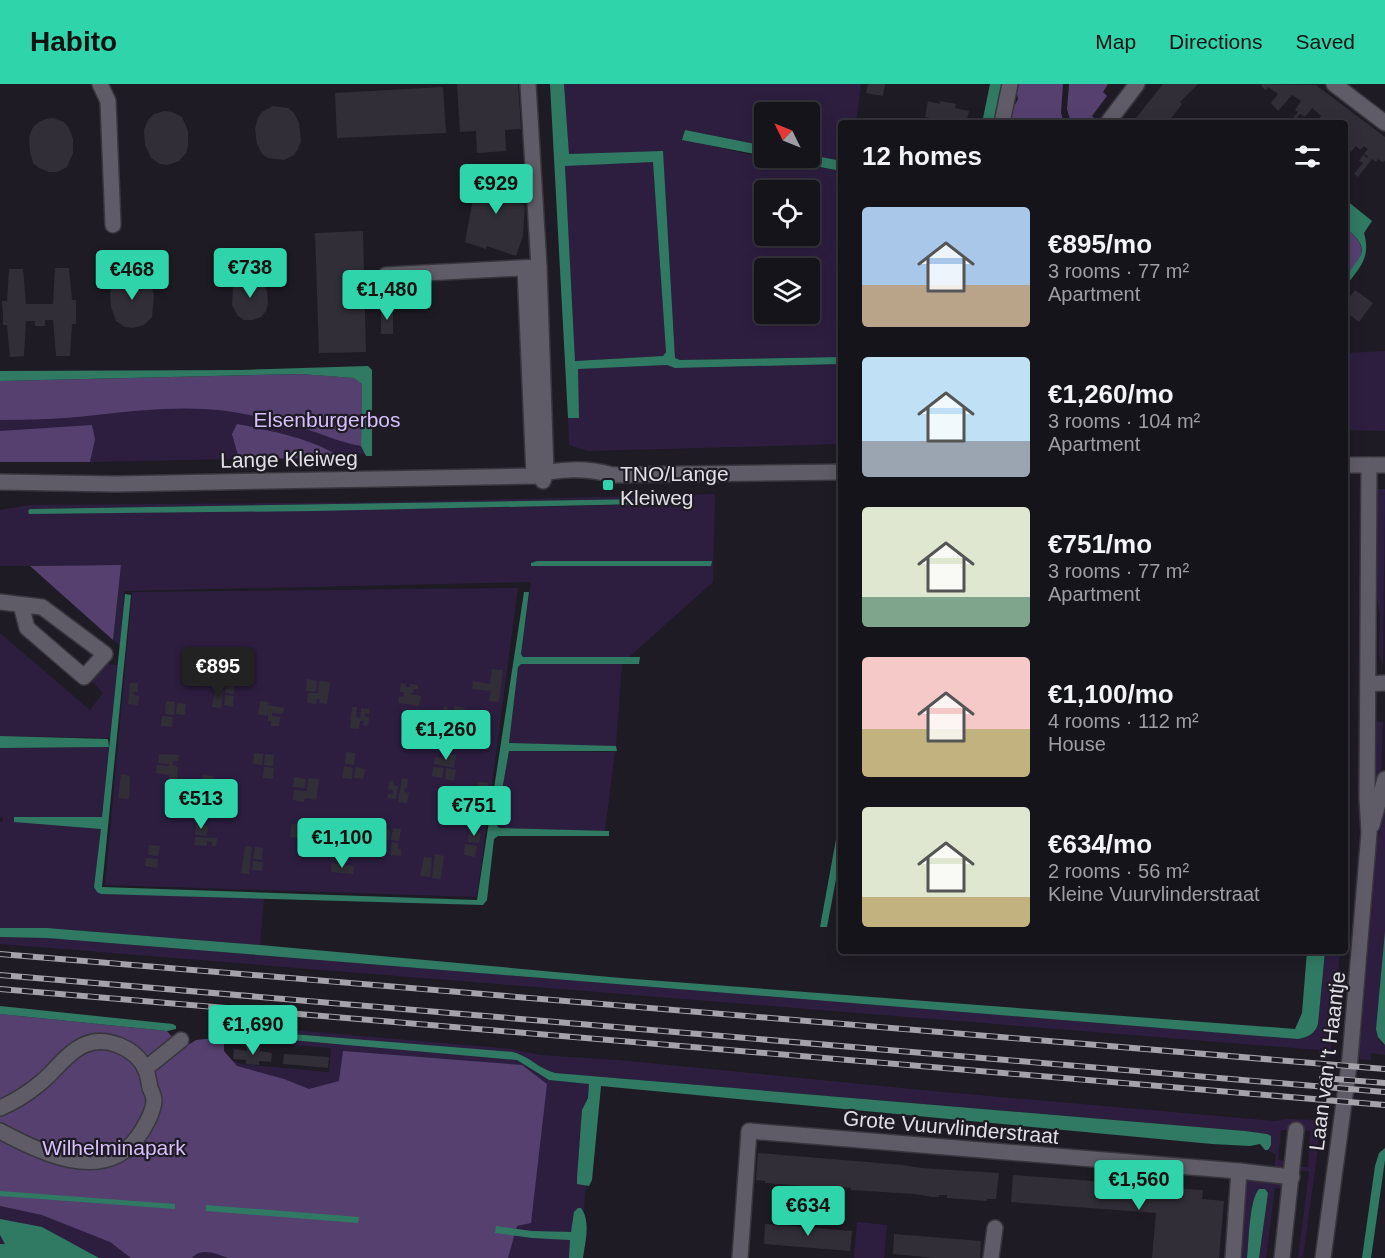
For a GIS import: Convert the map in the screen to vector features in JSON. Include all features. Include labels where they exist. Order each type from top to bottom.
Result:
[{"type":"street","points":[[100,84],[108,101],[113,225]]},
{"type":"street","points":[[528,84],[532,267],[541,476]]},
{"type":"street","points":[[1109,120],[1137,84]]},
{"type":"street","points":[[1334,84],[1385,123]]},
{"type":"street","points":[[1002,120],[1005,85]]},
{"type":"street","points":[[386,275],[532,267]]},
{"type":"street","points":[[1348,465],[1377,465]]},
{"type":"street","name":"Laan van 't Haantje","points":[[1323,1258],[1350,1058],[1369,833],[1368,684],[1377,465]]},
{"type":"street","name":"Lange Kleiweg","points":[[0,482],[45,484],[541,476],[598,480],[612,475],[838,472]]},
{"type":"street","name":"Lange Kleiweg","points":[[0,491],[45,484]]},
{"type":"street","points":[[0,602],[42,607],[105,654],[84,677],[27,628],[21,605]]},
{"type":"street","points":[[1368,684],[1385,683]]},
{"type":"street","name":"Laan van 't Haantje","points":[[1369,833],[1385,779]]},
{"type":"street","points":[[145,1069],[181,1040]]},
{"type":"street","points":[[0,1108],[39,1085],[84,1045],[104,1041],[118,1045],[133,1054],[145,1069],[154,1101],[144,1129],[130,1148],[113,1158],[101,1161],[80,1162],[59,1158],[0,1131]]},
{"type":"street","points":[[1282,1258],[1296,1130]]},
{"type":"street","name":"Grote Vuurvlinderstraat","points":[[740,1258],[749,1131],[1292,1177]]},
{"type":"street","points":[[1233,1258],[1239,1171]]},
{"type":"street","points":[[991,1258],[994,1231]]},
{"type":"green space","points":[[564,84],[861,84],[856,120],[838,120],[838,357],[680,360],[675,358],[663,152],[569,154]]},
{"type":"green space","points":[[1015,84],[1063,84],[1061,113],[1063,120],[1009,120],[1018,99]]},
{"type":"green space","points":[[1069,84],[1108,84],[1103,92],[1107,96],[1092,116],[1097,120],[1070,120],[1067,109]]},
{"type":"green space","points":[[653,161],[666,352],[663,356],[575,361],[565,166]]},
{"type":"green space","points":[[1348,230],[1359,241],[1361,247],[1357,264],[1348,275]]},
{"type":"green space","points":[[1385,351],[1385,431],[1348,430],[1348,353]]},
{"type":"green space","points":[[838,364],[838,444],[588,451],[569,445],[568,418],[579,418],[577,369],[667,365],[676,368]]},
{"type":"green space","points":[[301,374],[355,378],[362,384],[361,446],[281,422],[216,410],[164,409],[60,418],[0,420],[0,381]]},
{"type":"green space","name":"Elsenburgerbos","points":[[361,383],[370,454],[90,462],[91,459],[0,461],[0,395]]},
{"type":"green space","points":[[237,424],[305,440],[342,458],[239,459],[232,434]]},
{"type":"green space","points":[[92,425],[95,439],[90,462],[0,462],[0,431]]},
{"type":"green space","points":[[1377,489],[1385,489],[1383,667],[1379,654],[1380,616],[1375,586]]},
{"type":"green space","points":[[715,494],[713,582],[629,657],[524,657],[521,654],[531,582],[124,591],[120,646],[113,640],[121,565],[0,566],[0,510],[29,505],[394,502]],"holes":[[[643,499],[645,501],[643,504],[586,506],[30,514],[30,509]],[[537,561],[711,561],[711,566],[532,566],[531,564]]]},
{"type":"green space","points":[[121,565],[113,640],[30,566]]},
{"type":"green space","points":[[518,588],[477,897],[105,885],[132,592]]},
{"type":"green space","points":[[0,633],[90,710],[103,693],[92,681],[107,664],[118,665],[110,738],[0,736]]},
{"type":"green space","points":[[521,664],[622,664],[616,746],[509,744],[518,667]]},
{"type":"green space","points":[[1374,721],[1383,722],[1381,775],[1374,812]]},
{"type":"green space","points":[[109,747],[102,817],[14,817],[102,829],[94,887],[101,894],[264,898],[260,945],[47,928],[0,928],[0,822],[3,822],[3,818],[0,817],[0,748]]},
{"type":"green space","points":[[509,751],[615,752],[605,831],[499,828],[496,824]]},
{"type":"green space","points":[[1385,807],[1385,931],[1376,1029],[1382,1044],[1385,1045],[1385,1055],[1371,1053],[1371,1060],[1358,1059],[1372,908],[1374,856]]},
{"type":"green space","points":[[0,937],[47,938],[1298,1039],[1311,1034],[1318,1024],[1325,954],[1340,954],[1330,1057],[1319,1056],[1319,1050],[0,944]]},
{"type":"green space","name":"Wilhelminapark","points":[[0,1014],[167,1031],[182,1049],[196,1040],[224,1037],[224,1051],[237,1066],[284,1079],[309,1089],[339,1081],[343,1051],[522,1065],[547,1084],[531,1223],[517,1226],[508,1258],[228,1258],[205,1252],[192,1258],[131,1258],[110,1242],[42,1215],[0,1206]]},
{"type":"green space","name":"Wilhelminapark","points":[[0,1022],[190,1043],[241,1064],[329,1072],[331,1048],[282,1044],[285,1032],[292,1030],[512,1049],[540,1055],[618,1060],[1275,1121],[1318,1120],[1320,1134],[1303,1257],[1298,1258],[1309,1172],[1298,1170],[1298,1167],[1308,1167],[1310,1131],[1281,1130],[1278,1160],[1288,1161],[1287,1169],[1274,1167],[1276,1155],[1268,1150],[1271,1137],[1267,1134],[1245,1131],[555,1073],[520,1054],[291,1039],[517,1060],[549,1080],[594,1084],[580,1258],[0,1258]]},
{"type":"green space","points":[[1244,1177],[1283,1182],[1284,1189],[1275,1188],[1266,1258],[1259,1258],[1268,1193],[1265,1189],[1260,1189],[1256,1194],[1252,1211],[1247,1258],[1237,1258]]},
{"type":"green space","points":[[857,1222],[887,1225],[884,1258],[854,1258]]},
{"type":"shaded area","points":[[550,84],[564,84],[569,154],[663,151],[675,358],[680,360],[838,357],[838,364],[675,368],[667,365],[578,369],[579,418],[568,418]],"holes":[[[653,162],[666,352],[663,356],[575,361],[565,166]]]},
{"type":"shaded area","points":[[990,84],[1004,84],[996,120],[983,120]]},
{"type":"shaded area","points":[[685,130],[754,144],[754,154],[682,140]]},
{"type":"shaded area","points":[[820,157],[837,160],[836,170],[820,167]]},
{"type":"shaded area","points":[[1348,202],[1372,221],[1364,233],[1366,249],[1363,262],[1348,283],[1348,275],[1362,252],[1356,238],[1348,230]]},
{"type":"shaded area","points":[[368,366],[372,370],[372,456],[366,456],[361,446],[362,384],[354,378],[301,374],[0,381],[0,371],[241,370]]},
{"type":"shaded area","points":[[643,499],[645,501],[643,504],[315,511],[29,514],[28,511],[30,509]]},
{"type":"shaded area","points":[[537,561],[712,561],[711,566],[531,566],[531,563]]},
{"type":"shaded area","points":[[524,592],[529,592],[521,654],[523,657],[640,657],[639,664],[521,664],[518,667],[509,743],[616,746],[617,751],[509,751],[496,824],[499,828],[609,831],[609,836],[498,836],[494,839],[487,900],[483,905],[101,894],[94,887],[101,829],[14,822],[14,817],[102,817],[125,594],[131,595],[102,887],[477,900]]},
{"type":"shaded area","points":[[0,736],[108,739],[109,747],[0,748]]},
{"type":"shaded area","points":[[838,828],[838,869],[827,927],[820,927]]},
{"type":"shaded area","points":[[0,928],[47,928],[621,978],[1295,1029],[1302,1013],[1307,954],[1325,954],[1318,1024],[1311,1034],[1298,1039],[47,938],[0,937]]},
{"type":"shaded area","points":[[1385,931],[1385,1045],[1378,1037],[1376,1029]]},
{"type":"shaded area","points":[[0,1006],[173,1024],[176,1029],[167,1031],[0,1014]]},
{"type":"shaded area","points":[[292,1034],[513,1052],[555,1073],[1245,1131],[1271,1136],[1271,1145],[1268,1150],[1265,1150],[1260,1144],[1250,1146],[1212,1144],[601,1086],[592,1180],[589,1186],[577,1184],[577,1178],[582,1110],[588,1098],[589,1084],[549,1080],[517,1060],[291,1040],[288,1037]]},
{"type":"shaded area","points":[[1385,1148],[1371,1258],[1362,1258],[1375,1166],[1379,1153]]},
{"type":"shaded area","points":[[1259,1189],[1265,1189],[1268,1193],[1259,1258],[1247,1258],[1251,1211]]},
{"type":"shaded area","points":[[0,1191],[175,1204],[175,1209],[0,1196]]},
{"type":"shaded area","points":[[206,1205],[359,1217],[358,1223],[206,1211]]},
{"type":"shaded area","points":[[581,1208],[584,1213],[587,1226],[583,1258],[569,1258],[570,1240],[495,1233],[496,1226],[532,1231],[571,1232],[574,1212]]},
{"type":"shaded area","points":[[0,1219],[42,1227],[99,1258],[0,1258],[0,1244],[5,1244],[0,1235]]},
{"type":"building","points":[[457,84],[518,84],[521,129],[505,130],[506,151],[477,153],[476,131],[460,132]]},
{"type":"building","points":[[868,84],[885,84],[883,96],[866,93]]},
{"type":"building","points":[[1163,84],[1198,84],[1180,102],[1182,104],[1170,120],[1134,120]]},
{"type":"building","points":[[1262,84],[1316,85],[1385,137],[1385,161],[1378,159],[1376,162],[1372,159],[1358,177],[1354,174],[1363,163],[1359,161],[1363,155],[1367,158],[1368,156],[1364,154],[1368,149],[1364,146],[1360,150],[1356,146],[1351,152],[1348,150],[1348,120],[1318,120],[1321,116],[1312,108],[1305,117],[1300,114],[1296,120],[1291,120],[1298,112],[1295,110],[1301,101],[1292,95],[1278,111],[1271,103],[1278,94],[1268,87],[1266,90],[1261,86]]},
{"type":"building","points":[[443,87],[446,133],[337,138],[335,93]]},
{"type":"building","points":[[928,101],[956,104],[955,108],[969,111],[967,120],[936,120],[925,117]]},
{"type":"building","points":[[273,106],[288,108],[294,113],[299,123],[301,141],[298,149],[294,155],[284,160],[268,158],[262,154],[257,144],[255,129],[258,118],[262,112]]},
{"type":"building","points":[[165,111],[182,117],[188,131],[186,153],[179,161],[168,165],[160,164],[151,158],[145,145],[144,130],[148,120],[154,114]]},
{"type":"building","points":[[53,118],[64,122],[69,128],[73,139],[73,153],[67,167],[57,172],[49,172],[33,163],[29,137],[33,127],[39,122]]},
{"type":"building","points":[[500,171],[499,178],[517,182],[517,197],[513,197],[512,202],[525,204],[523,236],[516,256],[487,246],[486,249],[465,242],[478,172]]},
{"type":"building","points":[[363,231],[366,352],[319,353],[315,233]]},
{"type":"building","points":[[55,268],[69,268],[72,300],[76,300],[76,324],[72,324],[70,356],[56,356],[53,320],[45,320],[45,326],[35,326],[35,321],[26,321],[24,356],[10,357],[7,325],[3,325],[2,301],[7,301],[9,269],[23,269],[26,304],[53,304]]},
{"type":"building","points":[[131,273],[146,278],[151,284],[154,295],[152,317],[144,325],[133,328],[125,327],[116,321],[111,307],[110,292],[120,277]]},
{"type":"building","points":[[246,277],[261,280],[267,291],[266,311],[261,317],[252,320],[244,320],[238,316],[232,305],[233,287]]},
{"type":"building","points":[[1355,290],[1373,303],[1359,322],[1348,314],[1349,298]]},
{"type":"building","points":[[381,309],[393,309],[393,334],[381,334]]},
{"type":"building","points":[[492,669],[503,670],[499,702],[489,701],[491,691],[472,689],[473,681],[490,684]]},
{"type":"building","points":[[307,679],[317,681],[316,692],[306,691]]},
{"type":"building","points":[[319,681],[330,682],[327,704],[319,703],[320,700],[317,698],[316,704],[307,703],[308,693],[318,693]]},
{"type":"building","points":[[226,682],[235,683],[234,694],[225,693]]},
{"type":"building","points":[[130,683],[138,683],[138,692],[133,692],[133,695],[139,696],[138,705],[128,704]]},
{"type":"building","points":[[401,683],[406,684],[406,687],[410,687],[410,684],[418,685],[418,689],[414,689],[410,694],[421,696],[419,706],[398,703],[399,696],[404,697],[404,692],[400,692]]},
{"type":"building","points":[[216,685],[220,686],[219,690],[224,690],[221,708],[212,707]]},
{"type":"building","points":[[225,695],[234,696],[233,707],[224,705]]},
{"type":"building","points":[[166,701],[175,702],[174,715],[165,714]]},
{"type":"building","points":[[260,701],[284,708],[283,714],[272,713],[272,716],[280,717],[279,726],[271,726],[271,721],[268,721],[268,712],[267,716],[258,714]]},
{"type":"building","points":[[177,703],[186,704],[185,715],[176,714]]},
{"type":"building","points":[[444,706],[448,707],[447,716],[452,716],[450,728],[441,727]]},
{"type":"building","points":[[454,706],[465,708],[464,716],[453,715]]},
{"type":"building","points":[[352,707],[357,707],[356,717],[360,718],[361,708],[370,709],[369,714],[365,713],[365,717],[369,717],[368,726],[363,725],[364,721],[360,721],[359,729],[350,728]]},
{"type":"building","points":[[162,716],[173,717],[172,727],[161,726]]},
{"type":"building","points":[[453,717],[463,718],[462,729],[451,728]]},
{"type":"building","points":[[346,752],[355,753],[354,765],[345,764]]},
{"type":"building","points":[[254,753],[263,754],[262,765],[253,764]]},
{"type":"building","points":[[159,754],[179,755],[178,761],[173,761],[173,765],[178,767],[177,780],[169,779],[169,775],[156,773],[157,765],[169,766],[169,764],[158,763]]},
{"type":"building","points":[[265,754],[274,755],[273,766],[264,765]]},
{"type":"building","points":[[447,754],[456,755],[454,768],[434,764],[435,757],[447,759]]},
{"type":"building","points":[[344,766],[353,768],[352,779],[342,778]]},
{"type":"building","points":[[264,767],[274,768],[273,779],[263,778]]},
{"type":"building","points":[[356,767],[365,769],[363,779],[354,778]]},
{"type":"building","points":[[433,767],[444,768],[442,778],[432,776]]},
{"type":"building","points":[[446,768],[456,770],[454,781],[445,779]]},
{"type":"building","points":[[121,774],[130,776],[129,799],[118,798]]},
{"type":"building","points":[[203,775],[213,776],[212,788],[202,787]]},
{"type":"building","points":[[294,777],[306,779],[305,788],[293,787]]},
{"type":"building","points":[[308,778],[319,779],[316,800],[305,798],[304,802],[293,800],[294,790],[307,791]]},
{"type":"building","points":[[402,778],[408,779],[404,792],[409,793],[407,803],[398,802]]},
{"type":"building","points":[[214,781],[223,782],[223,786],[218,785],[218,790],[224,791],[223,802],[213,801]]},
{"type":"building","points":[[390,781],[394,781],[393,785],[398,786],[396,799],[387,798],[388,794],[393,794],[393,790],[388,789]]},
{"type":"building","points":[[478,782],[488,783],[486,804],[475,803],[476,795],[481,795],[477,793]]},
{"type":"building","points":[[203,789],[212,790],[211,803],[202,802]]},
{"type":"building","points":[[196,824],[208,826],[207,836],[195,835]]},
{"type":"building","points":[[292,824],[301,825],[299,838],[290,837]]},
{"type":"building","points":[[301,828],[310,829],[308,849],[303,848],[301,844]]},
{"type":"building","points":[[393,828],[401,829],[399,841],[391,840]]},
{"type":"building","points":[[381,829],[390,830],[389,840],[380,839]]},
{"type":"building","points":[[469,831],[481,833],[479,843],[468,842]]},
{"type":"building","points":[[195,837],[217,838],[216,846],[212,846],[212,842],[207,841],[207,846],[194,845]]},
{"type":"building","points":[[392,842],[398,843],[401,856],[390,855]]},
{"type":"building","points":[[465,844],[477,846],[475,857],[464,855]]},
{"type":"building","points":[[149,845],[160,846],[158,856],[148,855]]},
{"type":"building","points":[[245,846],[252,847],[249,874],[241,873]]},
{"type":"building","points":[[255,847],[263,848],[262,860],[253,859]]},
{"type":"building","points":[[331,852],[343,853],[342,861],[330,860]]},
{"type":"building","points":[[435,854],[444,856],[441,879],[432,878]]},
{"type":"building","points":[[424,857],[432,858],[430,877],[420,876]]},
{"type":"building","points":[[146,858],[158,859],[157,868],[145,866]]},
{"type":"building","points":[[253,861],[263,862],[262,871],[252,870]]},
{"type":"building","points":[[332,863],[354,866],[353,874],[331,872]]},
{"type":"building","points":[[247,1047],[260,1048],[260,1051],[272,1053],[271,1062],[259,1061],[259,1065],[246,1064],[246,1060],[233,1059],[234,1049],[247,1051]]},
{"type":"building","points":[[284,1054],[329,1057],[328,1068],[283,1064]]},
{"type":"building","points":[[758,1153],[999,1173],[996,1199],[987,1199],[987,1201],[947,1198],[947,1195],[932,1197],[851,1190],[851,1188],[843,1187],[842,1189],[765,1183],[765,1181],[756,1180]]},
{"type":"building","points":[[1013,1175],[1093,1181],[1113,1185],[1203,1190],[1202,1199],[1224,1201],[1219,1258],[1152,1258],[1156,1213],[1011,1202]]},
{"type":"building","points":[[765,1224],[852,1231],[850,1251],[764,1244]]},
{"type":"building","points":[[894,1234],[981,1241],[980,1258],[935,1258],[893,1254]]},
{"type":"railway","points":[[0,954],[1385,1069]]},
{"type":"railway","points":[[0,975],[1385,1092]]},
{"type":"railway","points":[[0,989],[1385,1105]]},
{"type":"railway","points":[[1322,1078],[1385,1083]]},
{"type":"place","name":"TNO/Lange Kleiweg","points":[[608,485]]}]
